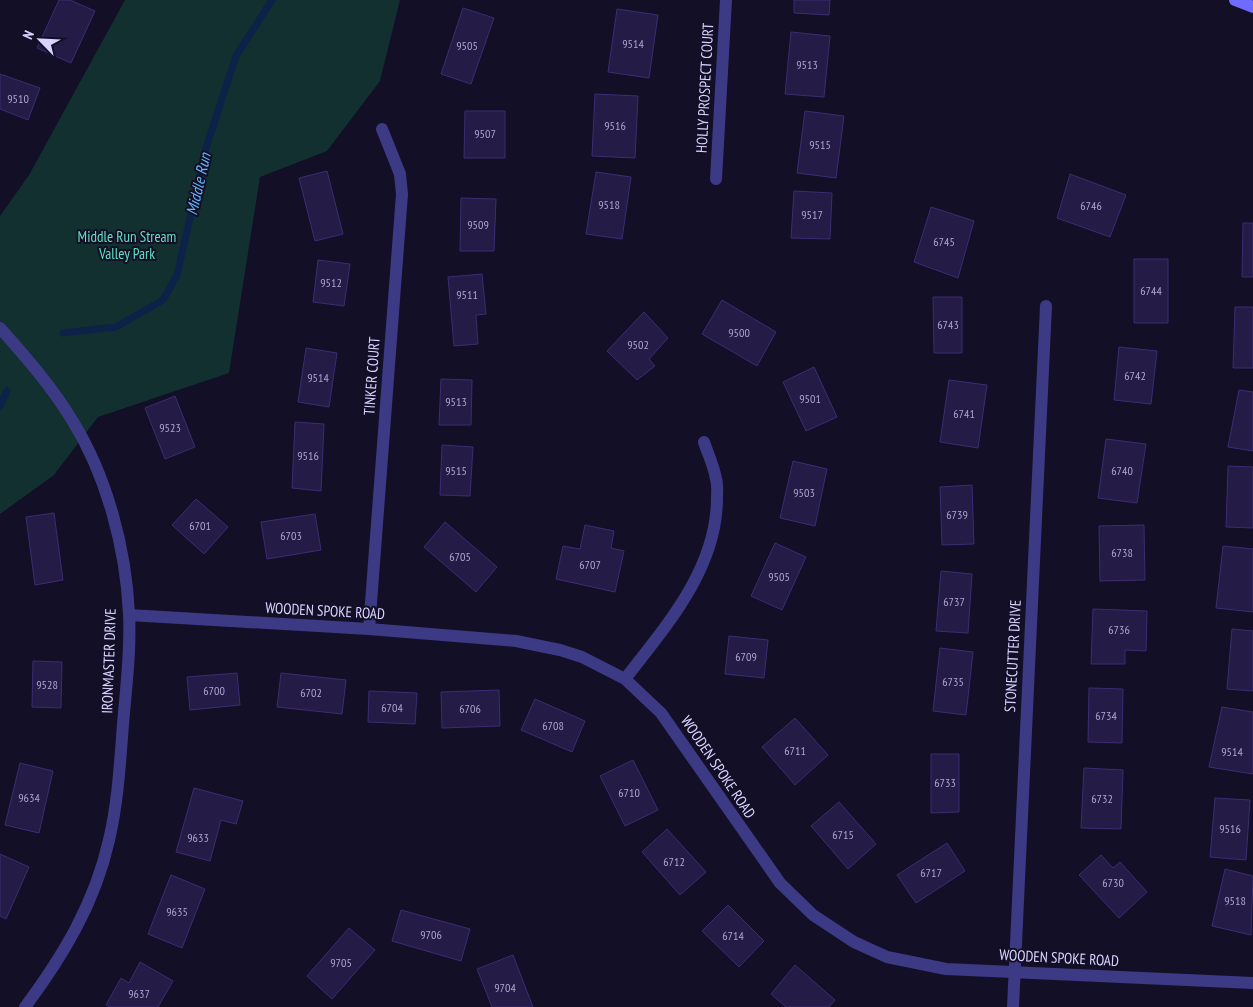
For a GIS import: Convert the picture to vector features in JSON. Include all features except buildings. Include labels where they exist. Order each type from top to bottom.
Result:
[{"type":"main road","points":[[1235,0],[1253,7]]},
{"type":"street","name":"HOLLY PROSPECT COURT","points":[[716,179],[726,0]]},
{"type":"street","name":"TINKER COURT","points":[[369,629],[402,194],[400,174],[382,129]]},
{"type":"street","name":"STONECUTTER DRIVE","points":[[1013,1007],[1046,306]]},
{"type":"street","name":"IRONMASTER DRIVE","points":[[0,328],[32,363],[68,413],[90,456],[104,488],[120,544],[130,616],[117,794],[109,840],[99,878],[79,925],[56,965],[24,1007]]},
{"type":"street","points":[[625,679],[679,608],[695,580],[708,548],[717,514],[717,479],[704,442]]},
{"type":"street","name":"WOODEN SPOKE ROAD","points":[[130,616],[369,629],[538,644],[582,657],[625,679],[673,727],[765,864],[796,900],[813,915],[854,942],[887,956],[921,966],[946,969],[1253,983]]},
{"type":"green space","name":"Middle Run Stream Valley Park","points":[[125,0],[400,0],[380,81],[327,151],[260,177],[229,373],[98,417],[54,475],[0,514],[0,216],[29,175]]},
{"type":"waterway","name":"Middle Run","points":[[63,333],[116,327],[163,300],[177,275],[206,148],[236,56],[272,0]]},
{"type":"waterway","name":"Middle Run","points":[[0,406],[7,391]]}]
